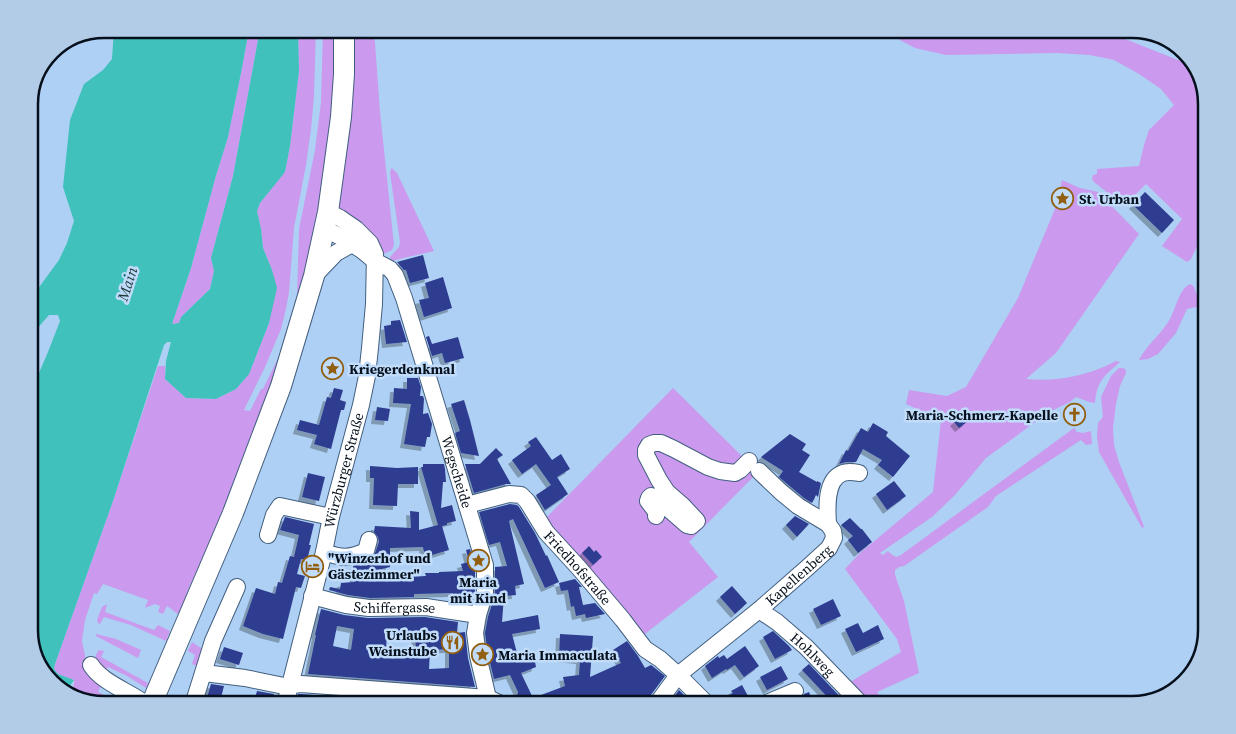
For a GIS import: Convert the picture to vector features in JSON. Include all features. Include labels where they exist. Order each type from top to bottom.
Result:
[{"type":"main road","points":[[153,696],[232,513],[281,386],[314,276],[326,221],[341,117],[344,37]]},
{"type":"street","points":[[326,221],[343,238],[375,261]]},
{"type":"street","name":"Würzburger Straße","points":[[288,696],[331,517],[359,414],[367,376],[374,304],[375,254],[370,243],[365,236],[349,224],[326,221]]},
{"type":"street","points":[[314,276],[336,253],[352,244]]},
{"type":"street","name":"Wegscheide","points":[[375,261],[390,269],[401,289],[485,565],[485,592],[475,633],[478,656],[488,696]]},
{"type":"street","name":"Kapellenberg","points":[[656,516],[657,513],[648,501],[648,498],[651,496],[655,496],[687,525],[691,526],[697,521],[667,492],[659,480],[646,455],[649,445],[654,442],[674,448],[708,468],[720,471],[735,473],[754,466],[798,506],[828,524],[833,531],[834,538],[829,548],[759,610],[678,675],[663,696]]},
{"type":"street","points":[[828,524],[828,496],[834,480],[840,474],[847,472],[859,473]]},
{"type":"street","name":"Friedhofstraße","points":[[467,505],[509,494],[521,494],[546,532],[624,617],[644,649],[660,659],[699,696]]},
{"type":"street","points":[[268,535],[274,515],[280,506],[331,517]]},
{"type":"street","points":[[324,552],[337,557],[354,557],[366,551],[369,540]]},
{"type":"street","points":[[196,696],[213,641],[237,587]]},
{"type":"street","name":"Schiffergasse","points":[[312,596],[369,608],[426,607],[478,615]]},
{"type":"street","name":"Hohlweg","points":[[759,610],[777,622],[806,647],[853,696]]},
{"type":"street","points":[[91,665],[95,672],[102,677],[135,696]]},
{"type":"street","points":[[204,673],[245,678],[284,686],[301,684],[461,696]]},
{"type":"street","points":[[783,696],[795,691]]},
{"type":"shaded area","points":[[248,37],[259,37],[233,176],[211,258],[214,271],[210,289],[181,317],[179,323],[172,324],[191,268],[228,137]]},
{"type":"shaded area","points":[[298,37],[316,37],[311,129],[294,228],[286,309],[281,329],[244,410],[250,411],[285,344],[297,296],[299,229],[315,150],[321,102],[323,37],[337,37],[333,104],[327,156],[315,229],[290,341],[208,554],[199,566],[187,592],[183,614],[179,612],[178,614],[167,606],[163,614],[158,612],[160,606],[155,604],[145,608],[148,600],[103,584],[97,594],[94,593],[85,620],[82,641],[89,675],[102,684],[98,692],[106,696],[86,694],[73,689],[74,680],[58,674],[54,669],[55,664],[113,501],[158,366],[165,366],[165,379],[186,398],[216,399],[236,389],[249,374],[269,323],[272,270],[263,248],[257,211],[260,203],[285,171],[299,71]]},
{"type":"shaded area","points":[[348,37],[375,37],[380,112],[394,245],[392,250],[381,255],[337,213]]},
{"type":"shaded area","points":[[897,37],[1120,37],[1185,63],[1190,70],[1196,86],[1198,99],[1198,244],[1191,259],[1187,262],[1162,246],[1182,219],[1146,184],[1124,206],[1092,179],[1093,175],[1097,174],[1097,169],[1139,166],[1149,130],[1174,105],[1161,89],[1114,60],[1090,55],[1056,53],[946,55],[915,48]]},
{"type":"shaded area","points":[[392,168],[397,173],[434,251],[391,261],[390,257],[399,247],[400,242],[390,173]]},
{"type":"shaded area","points":[[1062,180],[1080,188],[1098,192],[1139,234],[1056,353],[1026,379],[1061,379],[1094,371],[1116,361],[1120,362],[1102,380],[1095,403],[1076,397],[1049,412],[986,458],[955,495],[932,517],[880,553],[883,555],[888,551],[896,557],[901,555],[1074,428],[1077,432],[1091,431],[1092,444],[1086,445],[1081,440],[996,496],[988,507],[904,566],[895,570],[904,601],[919,673],[877,692],[880,696],[857,696],[845,685],[901,652],[897,639],[845,569],[860,553],[933,492],[941,420],[906,404],[909,390],[947,396],[966,387],[1018,298],[1057,204]]},
{"type":"shaded area","points":[[1191,284],[1194,287],[1198,298],[1198,307],[1187,309],[1176,333],[1158,354],[1148,359],[1139,360],[1168,323],[1179,298],[1187,286]]},
{"type":"shaded area","points":[[1119,368],[1126,370],[1126,373],[1120,386],[1116,404],[1113,428],[1114,445],[1143,524],[1144,527],[1142,528],[1099,452],[1098,423],[1103,417],[1101,397],[1111,376]]},
{"type":"shaded area","points":[[673,388],[758,472],[689,542],[718,577],[641,637],[545,519]]},
{"type":"shaded area","points":[[107,604],[105,612],[154,630],[158,625],[170,631],[166,641],[131,625],[104,617],[100,624],[98,623],[97,620],[102,607]]},
{"type":"shaded area","points":[[96,634],[116,639],[141,650],[138,658],[96,636]]},
{"type":"shaded area","points":[[192,642],[201,648],[203,654],[201,664],[197,666],[192,664],[195,655],[188,651]]},
{"type":"shaded area","points":[[99,650],[104,651],[101,657],[148,683],[146,688],[108,667],[103,674],[95,659]]},
{"type":"water","name":"Main","points":[[113,37],[248,37],[228,137],[191,268],[172,324],[179,323],[181,317],[210,289],[214,271],[211,258],[233,176],[259,37],[298,37],[299,71],[285,172],[260,203],[257,211],[263,248],[277,288],[269,323],[249,374],[236,389],[216,399],[186,398],[165,379],[166,361],[171,342],[167,342],[164,345],[113,501],[55,664],[54,669],[58,674],[74,680],[69,687],[54,674],[44,660],[38,635],[38,375],[60,321],[58,315],[49,315],[38,328],[38,289],[59,260],[74,221],[63,187],[70,120],[84,84],[103,70],[112,59]]},
{"type":"building","points":[[1145,192],[1174,220],[1162,233],[1133,205]]},
{"type":"building","points":[[423,255],[429,278],[410,283],[406,270],[397,262]]},
{"type":"building","points":[[443,277],[452,308],[424,317],[419,300],[429,298],[425,283]]},
{"type":"building","points":[[400,320],[407,342],[386,344],[384,326],[391,325],[391,321]]},
{"type":"building","points":[[429,336],[432,344],[458,337],[464,358],[445,363],[442,353],[432,356],[426,337]]},
{"type":"building","points":[[407,378],[418,378],[421,387],[420,396],[423,396],[424,399],[423,414],[428,413],[432,424],[430,437],[427,437],[425,447],[404,444],[411,404],[393,403],[394,388],[407,389]]},
{"type":"building","points":[[334,388],[343,390],[340,400],[346,402],[344,410],[341,410],[331,449],[314,444],[317,435],[297,430],[300,420],[319,425],[327,397],[331,398]]},
{"type":"building","points":[[464,400],[479,456],[461,453],[455,433],[460,431],[451,404]]},
{"type":"building","points":[[377,407],[390,409],[388,421],[375,420]]},
{"type":"building","points":[[962,415],[967,422],[959,428],[954,422]]},
{"type":"building","points":[[873,423],[888,432],[886,436],[910,456],[893,477],[878,465],[882,460],[863,449],[856,462],[839,464],[861,428],[868,432]]},
{"type":"building","points":[[790,434],[806,444],[802,450],[810,455],[799,472],[821,483],[818,497],[816,495],[812,503],[779,477],[783,471],[761,457]]},
{"type":"building","points":[[536,437],[552,460],[561,454],[570,469],[557,477],[568,494],[545,510],[536,495],[551,485],[536,464],[522,474],[512,460],[531,446],[528,442]]},
{"type":"building","points":[[496,448],[503,455],[497,459],[511,484],[474,493],[465,464],[480,464]]},
{"type":"building","points":[[423,464],[444,464],[446,482],[443,482],[441,508],[452,505],[456,521],[442,526],[449,550],[425,557],[423,547],[390,548],[390,567],[369,572],[369,575],[389,574],[389,577],[398,577],[398,579],[426,576],[425,573],[463,571],[461,564],[469,562],[466,550],[470,549],[475,566],[475,591],[471,604],[452,601],[453,593],[414,594],[414,597],[370,598],[329,590],[330,587],[340,589],[341,583],[354,582],[353,566],[373,559],[379,542],[374,532],[375,526],[411,528],[410,511],[419,512],[419,530],[438,525],[421,467],[423,467]]},
{"type":"building","points":[[370,466],[418,467],[418,484],[398,484],[397,506],[373,505],[374,478],[370,478]]},
{"type":"building","points":[[308,473],[325,477],[319,501],[302,497]]},
{"type":"building","points":[[894,481],[906,496],[887,510],[876,494]]},
{"type":"building","points":[[510,504],[517,505],[547,555],[559,582],[545,588],[513,519],[509,521],[524,584],[515,586],[516,595],[504,596],[502,622],[538,615],[540,629],[512,634],[518,657],[533,651],[536,667],[521,673],[532,696],[517,696],[518,692],[510,675],[494,679],[485,633],[495,595],[495,567],[507,566],[500,542],[489,545],[479,512]]},
{"type":"building","points":[[795,516],[809,524],[797,537],[786,525]]},
{"type":"building","points":[[285,517],[314,524],[307,560],[301,559],[297,574],[305,576],[301,588],[296,587],[283,639],[243,626],[256,588],[275,594],[278,582],[282,583],[290,556],[294,557],[299,535],[280,530]]},
{"type":"building","points":[[850,518],[872,542],[858,553],[848,540],[853,536],[841,525]]},
{"type":"building","points":[[589,546],[602,557],[593,565],[582,553]]},
{"type":"building","points":[[575,579],[582,587],[579,587],[583,605],[595,603],[605,614],[586,618],[585,614],[576,616],[574,606],[571,607],[568,590],[561,591],[559,583]]},
{"type":"building","points":[[732,586],[747,603],[735,614],[720,597]]},
{"type":"building","points":[[833,599],[841,616],[821,625],[813,609]]},
{"type":"building","points":[[321,609],[344,615],[368,618],[425,617],[458,622],[457,633],[465,632],[468,658],[475,687],[308,674]],"holes":[[[337,626],[354,629],[351,650],[333,646]],[[387,631],[415,632],[416,652],[386,651]],[[449,649],[449,668],[429,669],[430,650]]]},
{"type":"building","points":[[858,623],[863,633],[878,625],[884,639],[856,652],[845,629]]},
{"type":"building","points":[[773,631],[792,650],[775,659],[763,637]]},
{"type":"building","points":[[560,634],[593,636],[590,677],[621,663],[613,650],[627,641],[645,668],[651,665],[665,676],[650,696],[538,696],[565,686],[563,677],[579,675],[580,660],[559,658]]},
{"type":"building","points":[[745,646],[759,666],[744,677],[735,665],[712,678],[705,666],[718,656],[719,658],[724,655],[727,659]]},
{"type":"building","points":[[224,647],[243,653],[239,665],[220,659]]},
{"type":"building","points":[[809,664],[839,696],[827,696],[802,670]]},
{"type":"building","points":[[781,666],[788,679],[767,690],[760,677]]},
{"type":"building","points":[[211,684],[224,686],[221,696],[208,696]]},
{"type":"building","points":[[742,685],[748,696],[728,696],[733,693],[731,691]]},
{"type":"building","points":[[679,690],[685,696],[675,696]]},
{"type":"building","points":[[257,691],[274,694],[274,696],[256,696]]},
{"type":"building","points":[[809,692],[811,696],[803,696]]},
{"type":"building","points":[[298,694],[326,696],[298,696]]},
{"type":"place","name":"St. Urban","points":[[1063,199]]},
{"type":"place","name":"Kriegerdenkmal","points":[[333,369]]},
{"type":"place","name":"Maria-Schmerz-Kapelle","points":[[1074,415]]},
{"type":"place","name":"Maria mit Kind","points":[[478,560]]},
{"type":"place","name":"\"Winzerhof und Gästezimmer\"","points":[[312,566]]},
{"type":"place","name":"Urlaubs Weinstube","points":[[453,643]]},
{"type":"place","name":"Maria Immaculata","points":[[482,655]]}]
